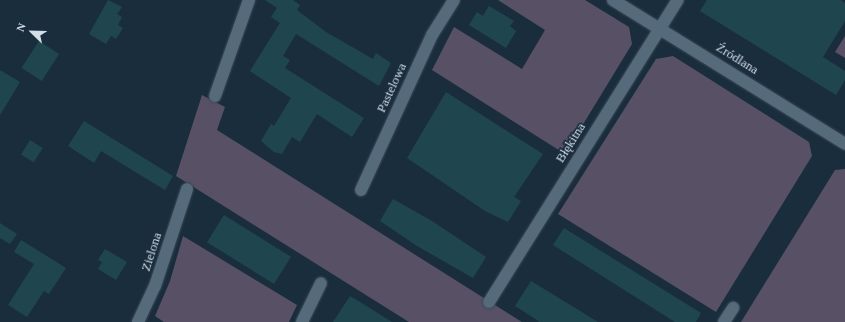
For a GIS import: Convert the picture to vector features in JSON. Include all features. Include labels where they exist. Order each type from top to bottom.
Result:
[{"type":"street","points":[[214,96],[249,0]]},
{"type":"street","name":"Pastelowa","points":[[361,190],[432,36],[454,0]]},
{"type":"street","name":"Źródlana","points":[[613,0],[843,139]]},
{"type":"street","name":"Błękitna","points":[[489,302],[678,0]]},
{"type":"street","name":"Zielona","points":[[138,322],[155,286],[187,189]]},
{"type":"street","points":[[302,322],[321,283]]},
{"type":"street","points":[[724,322],[734,308]]},
{"type":"shaded area","points":[[498,0],[585,0],[629,27],[632,44],[565,154],[432,70],[454,27],[522,69],[545,30]]},
{"type":"shaded area","points":[[845,36],[845,58],[835,52]]},
{"type":"shaded area","points":[[673,56],[809,142],[812,156],[716,312],[558,214],[656,59]]},
{"type":"shaded area","points":[[202,95],[225,107],[217,130],[522,322],[409,322],[176,176]]},
{"type":"shaded area","points":[[845,169],[845,322],[741,322],[835,170]]},
{"type":"shaded area","points":[[183,236],[297,305],[289,322],[164,322],[155,316],[170,281]]},
{"type":"building","points":[[108,0],[122,7],[117,14],[122,17],[118,25],[123,28],[116,39],[111,36],[106,44],[89,34]]},
{"type":"building","points":[[265,0],[293,0],[300,5],[297,10],[326,32],[373,59],[376,53],[391,63],[379,86],[296,34],[283,56],[290,60],[285,68],[364,118],[352,137],[317,114],[300,142],[292,137],[282,154],[274,152],[261,141],[271,124],[274,126],[291,98],[250,71],[280,23],[271,17],[277,8]]},
{"type":"building","points":[[707,0],[841,0],[845,3],[845,21],[823,57],[845,71],[845,80],[836,95],[700,11]]},
{"type":"building","points":[[489,6],[514,21],[510,26],[516,31],[506,48],[469,25],[477,12],[483,16]]},
{"type":"building","points":[[39,41],[59,54],[42,81],[22,68]]},
{"type":"building","points":[[0,70],[20,82],[0,115]]},
{"type":"building","points":[[446,92],[543,154],[514,197],[521,201],[508,222],[485,211],[407,158]]},
{"type":"building","points":[[84,121],[173,176],[165,190],[101,151],[94,163],[68,146]]},
{"type":"building","points":[[30,140],[43,148],[34,162],[21,154]]},
{"type":"building","points":[[393,199],[432,221],[486,257],[473,278],[417,246],[380,221]]},
{"type":"building","points":[[224,215],[291,257],[274,284],[207,242]]},
{"type":"building","points":[[0,223],[17,234],[10,244],[0,238]]},
{"type":"building","points":[[564,228],[701,313],[696,322],[675,322],[553,245]]},
{"type":"building","points":[[21,240],[66,268],[49,294],[44,291],[27,317],[8,305],[34,264],[14,252]]},
{"type":"building","points":[[105,249],[127,262],[116,280],[98,269],[102,262],[98,260]]},
{"type":"building","points":[[531,281],[598,322],[540,322],[515,306]]},
{"type":"building","points":[[350,296],[365,305],[392,322],[333,322]]}]
